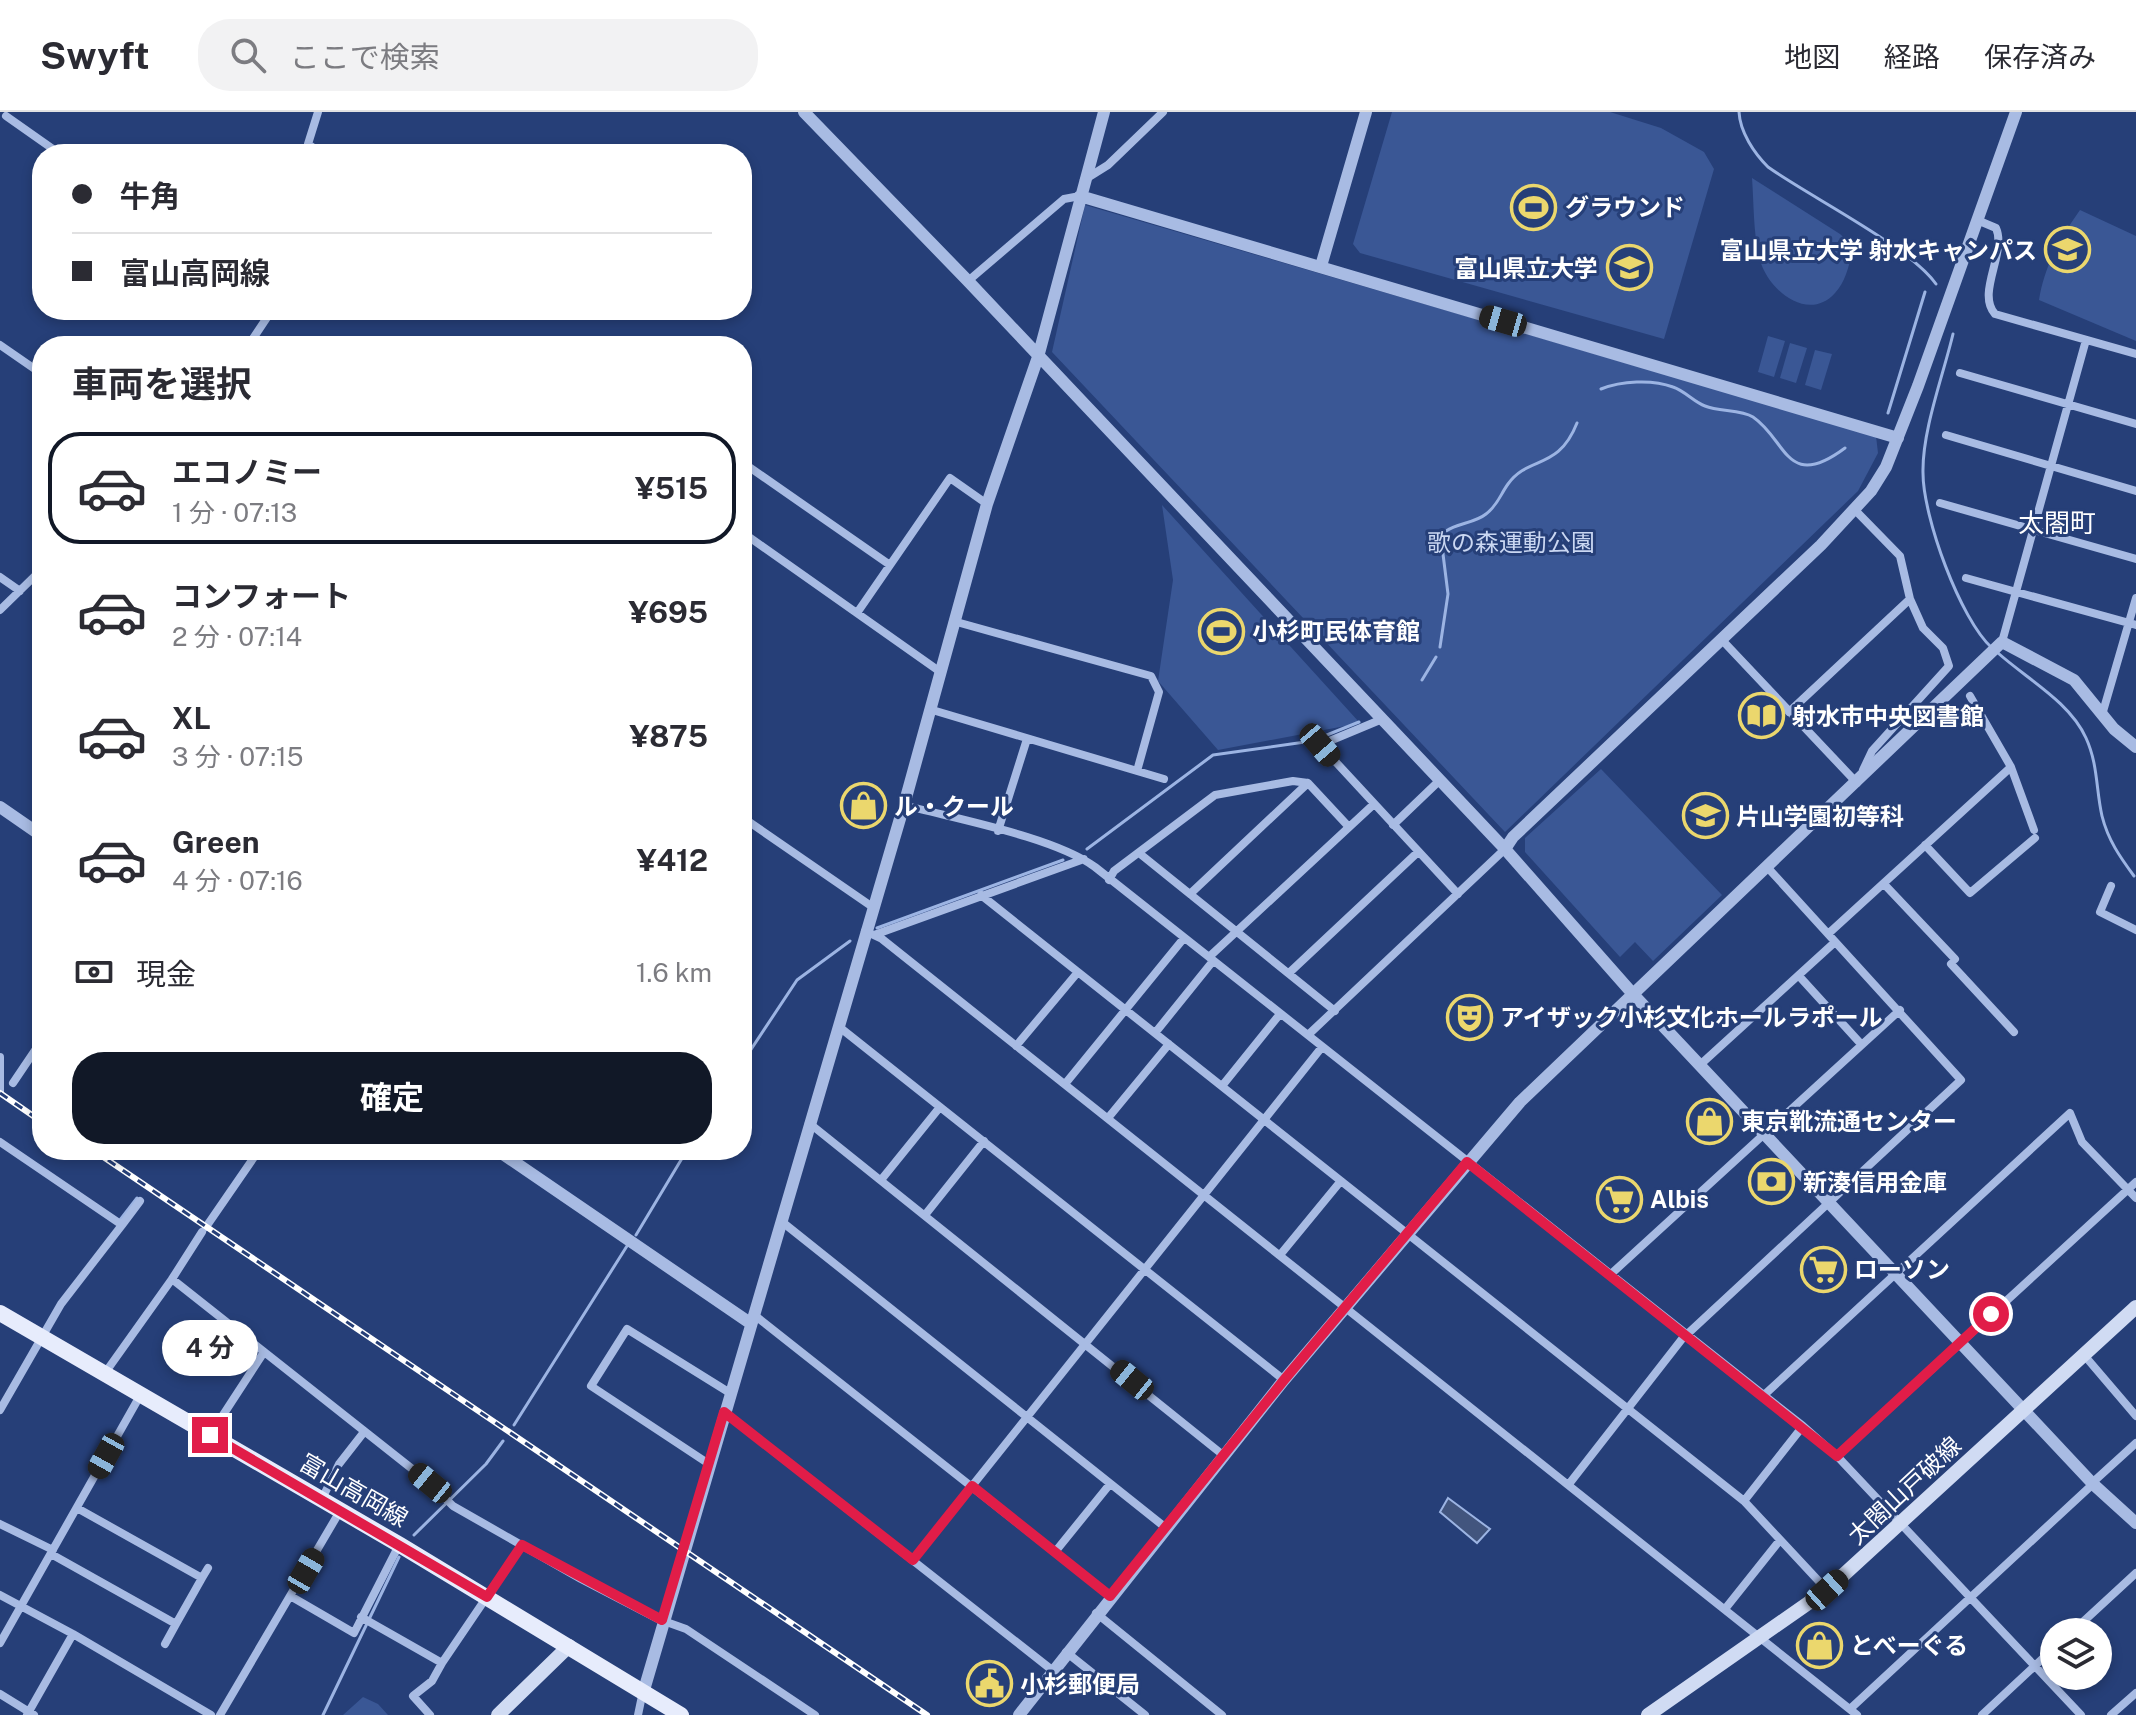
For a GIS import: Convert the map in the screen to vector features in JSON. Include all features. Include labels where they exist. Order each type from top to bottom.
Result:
[{"type":"main road","name":"太閤山戸破線","points":[[1648,1715],[1827,1590],[2136,1307]]},
{"type":"main road","name":"富山高岡線","points":[[0,1313],[400,1545],[681,1715]]},
{"type":"main road","points":[[498,1715],[569,1646]]},
{"type":"street","points":[[308,144],[318,112]]},
{"type":"street","points":[[804,112],[1505,849],[1632,993],[2093,1484],[2136,1523]]},
{"type":"street","points":[[638,1715],[662,1620],[751,1318],[838,1026],[870,933],[874,908],[987,504],[1038,357],[1104,112]]},
{"type":"street","points":[[1084,181],[1108,165],[1163,112]]},
{"type":"street","points":[[1321,266],[1366,112]]},
{"type":"street","points":[[1308,1035],[1855,510],[1886,467],[1898,438],[2016,112]]},
{"type":"street","points":[[5,118],[45,144]]},
{"type":"street","points":[[968,281],[1064,199],[1080,196],[1898,438]]},
{"type":"street","points":[[1977,220],[1996,228],[2000,237],[1989,297],[1990,308],[1995,314],[2136,354]]},
{"type":"street","points":[[1023,1713],[1096,1613],[1284,1380],[1520,1102],[1996,647],[2016,591],[2086,340]]},
{"type":"street","points":[[0,345],[32,367]]},
{"type":"street","points":[[1960,373],[2136,424]]},
{"type":"street","points":[[1946,435],[2136,491]]},
{"type":"street","points":[[752,469],[890,565]]},
{"type":"street","points":[[857,613],[950,478],[987,504]]},
{"type":"street","points":[[1940,503],[2136,559]]},
{"type":"street","points":[[1855,510],[1900,556],[1910,599],[1923,628],[1943,648],[1949,666],[1872,751],[1859,779]]},
{"type":"street","points":[[752,539],[939,671]]},
{"type":"street","points":[[0,577],[20,591]]},
{"type":"street","points":[[1966,578],[2133,624]]},
{"type":"street","points":[[0,610],[32,579]]},
{"type":"street","points":[[2102,715],[2133,624],[2136,598]]},
{"type":"street","points":[[1789,712],[1910,599]]},
{"type":"street","points":[[953,621],[1151,676],[1159,692],[1137,771]]},
{"type":"street","points":[[1722,640],[1789,712],[1859,779]]},
{"type":"street","points":[[1996,647],[2074,680],[2102,715],[2136,747]]},
{"type":"street","points":[[1925,845],[1970,893],[2034,834],[2011,767],[1970,696]]},
{"type":"street","points":[[929,709],[1164,779]]},
{"type":"street","points":[[1380,720],[1320,745],[1458,894]]},
{"type":"street","points":[[998,831],[1027,739]]},
{"type":"street","points":[[1701,1064],[1799,976],[1884,884],[2011,767]]},
{"type":"street","points":[[1109,880],[1114,871],[1215,795],[1293,781],[1308,783],[1348,826]]},
{"type":"street","points":[[1393,825],[1439,781]]},
{"type":"street","points":[[1190,894],[1308,783]]},
{"type":"street","points":[[1155,1033],[1237,930],[1374,804]]},
{"type":"street","points":[[904,805],[1084,859],[1803,1426],[1837,1456],[2081,1715]]},
{"type":"street","points":[[0,807],[32,829]]},
{"type":"street","points":[[752,824],[874,908]]},
{"type":"street","points":[[1289,973],[1418,852]]},
{"type":"street","points":[[1139,853],[1335,1011]]},
{"type":"street","points":[[870,933],[1084,859]]},
{"type":"street","points":[[1569,1484],[1689,1336],[1961,1080],[1768,868]]},
{"type":"street","points":[[1884,884],[2014,1032]]},
{"type":"street","points":[[2111,886],[2100,912],[2136,930]]},
{"type":"street","points":[[981,895],[1744,1501],[1827,1590]]},
{"type":"street","points":[[870,933],[1108,1118],[1853,1712],[2136,1443]]},
{"type":"street","points":[[1065,1084],[1184,938]]},
{"type":"street","points":[[1016,1046],[1078,972]]},
{"type":"street","points":[[1799,976],[1861,1044]]},
{"type":"street","points":[[1611,1274],[1900,1010]]},
{"type":"street","points":[[1222,1086],[1280,1014]]},
{"type":"street","points":[[838,1026],[1284,1380]]},
{"type":"street","points":[[1108,1118],[1169,1044]]},
{"type":"street","points":[[913,1560],[1322,1047]]},
{"type":"street","points":[[13,1083],[32,1055]]},
{"type":"street","points":[[0,1057],[0,1092]]},
{"type":"street","points":[[881,1180],[940,1107]]},
{"type":"street","points":[[1763,1396],[2070,1113],[2082,1142],[2136,1198]]},
{"type":"street","points":[[809,1123],[1223,1455]]},
{"type":"street","points":[[925,1215],[984,1141]]},
{"type":"street","points":[[0,1142],[122,1225]]},
{"type":"street","points":[[105,1374],[252,1160]]},
{"type":"street","points":[[512,1160],[751,1318],[972,1486],[1110,1596]]},
{"type":"street","points":[[1280,1255],[1340,1182]]},
{"type":"street","points":[[1837,1456],[2136,1182]]},
{"type":"street","points":[[0,1410],[61,1304],[140,1201]]},
{"type":"street","points":[[781,1221],[1166,1528]]},
{"type":"street","points":[[172,1279],[453,1506],[662,1620],[686,1629],[815,1715]]},
{"type":"street","points":[[709,1464],[591,1386],[627,1329],[730,1393]]},
{"type":"street","points":[[210,1435],[264,1352]]},
{"type":"street","points":[[2084,1355],[2136,1416]]},
{"type":"street","points":[[0,1643],[141,1394]]},
{"type":"street","points":[[724,1412],[1052,1670]]},
{"type":"street","points":[[1744,1501],[1803,1426]]},
{"type":"street","points":[[321,1499],[339,1464],[364,1432]]},
{"type":"street","points":[[1055,1552],[1110,1484]]},
{"type":"street","points":[[77,1508],[202,1578]]},
{"type":"street","points":[[220,1715],[340,1511]]},
{"type":"street","points":[[0,1524],[176,1624]]},
{"type":"street","points":[[1725,1609],[1780,1540]]},
{"type":"street","points":[[292,1597],[354,1633],[400,1545]]},
{"type":"street","points":[[430,1715],[413,1696],[432,1681],[522,1545]]},
{"type":"street","points":[[165,1644],[208,1568]]},
{"type":"street","points":[[2087,1618],[2136,1573]]},
{"type":"street","points":[[0,1595],[211,1715]]},
{"type":"street","points":[[1096,1613],[1216,1713]]},
{"type":"street","points":[[361,1617],[442,1663]]},
{"type":"street","points":[[0,1694],[30,1714],[73,1634]]},
{"type":"street","points":[[1066,1652],[1145,1715]]},
{"type":"street","points":[[1982,1715],[2040,1661]]},
{"type":"street","points":[[2111,1715],[2136,1693]]},
{"type":"green space","name":"グラウンド","points":[[1392,112],[1610,112],[1661,128],[1704,152],[1714,169],[1664,339],[1360,253],[1353,244]]},
{"type":"green space","points":[[1752,178],[1840,234],[1854,247],[1842,283],[1824,301],[1813,305],[1790,299],[1780,292],[1764,271],[1756,240]]},
{"type":"green space","name":"歌の森運動公園","points":[[1085,205],[1876,436],[1878,453],[1858,491],[1505,832],[1052,352]]},
{"type":"green space","points":[[2080,210],[2136,236],[2136,341],[2039,300],[2054,253]]},
{"type":"green space","points":[[1768,336],[1785,341],[1774,377],[1758,372]]},
{"type":"green space","points":[[1790,343],[1807,348],[1796,383],[1780,378]]},
{"type":"green space","points":[[1815,350],[1832,354],[1821,390],[1805,385]]},
{"type":"green space","name":"小杉町民体育館","points":[[1162,505],[1361,723],[1218,750],[1158,681],[1173,580]]},
{"type":"green space","points":[[1601,769],[1722,895],[1653,961],[1635,942],[1620,957],[1525,852],[1525,838]]},
{"type":"green space","points":[[363,1697],[378,1704],[388,1715],[343,1715]]},
{"type":"shaded area","points":[[1448,1498],[1490,1529],[1477,1543],[1440,1512]]},
{"type":"waterway","points":[[1739,112],[1749,142],[1768,167],[1882,238],[1923,269],[1936,284]]},
{"type":"waterway","points":[[1888,413],[1925,292]]},
{"type":"waterway","points":[[1953,334],[1926,439],[1925,492],[1936,540],[1956,591],[1968,615],[1992,648]]},
{"type":"waterway","points":[[1601,389],[1627,383],[1665,384],[1705,406],[1748,414],[1799,464],[1811,465],[1826,460],[1845,448]]},
{"type":"waterway","points":[[1440,647],[1448,594],[1443,554],[1446,531],[1486,514],[1516,475],[1561,449],[1577,423]]},
{"type":"waterway","points":[[1998,653],[2059,702],[2079,725],[2093,758],[2105,825],[2115,848],[2134,876]]},
{"type":"waterway","points":[[1422,680],[1436,657]]},
{"type":"waterway","points":[[1087,849],[1213,755],[1312,741],[1359,722]]},
{"type":"waterway","points":[[877,928],[1063,860]]},
{"type":"waterway","points":[[752,1048],[797,980],[850,941]]},
{"type":"waterway","points":[[636,1235],[681,1160]]},
{"type":"waterway","points":[[120,1220],[137,1198]]},
{"type":"waterway","points":[[514,1425],[627,1246]]},
{"type":"waterway","points":[[414,1535],[486,1464],[503,1441]]},
{"type":"waterway","points":[[323,1715],[399,1557]]},
{"type":"railway","points":[[0,1093],[32,1115]]},
{"type":"railway","points":[[108,1160],[927,1715]]},
{"type":"place","name":"グラウンド","points":[[1534,207]]},
{"type":"place","name":"富山県立大学 射水キャンパス","points":[[2068,250]]},
{"type":"place","name":"富山県立大学","points":[[1629,268]]},
{"type":"place","name":"小杉町民体育館","points":[[1221,631]]},
{"type":"place","name":"射水市中央図書館","points":[[1761,716]]},
{"type":"place","name":"ル・クール","points":[[863,806]]},
{"type":"place","name":"片山学園初等科","points":[[1705,816]]},
{"type":"place","name":"アイザック小杉文化ホールラポール","points":[[1469,1017]]},
{"type":"place","name":"東京靴流通センター","points":[[1710,1121]]},
{"type":"place","name":"新湊信用金庫","points":[[1772,1182]]},
{"type":"place","name":"Albis","points":[[1619,1199]]},
{"type":"place","name":"ローソン","points":[[1823,1269]]},
{"type":"place","name":"とべーぐる","points":[[1819,1645]]},
{"type":"place","name":"小杉郵便局","points":[[989,1684]]},
{"type":"district","name":"太閤町","points":[[2057,522]]},
{"type":"route","points":[[210,1435],[487,1597],[522,1545],[662,1620],[724,1412],[913,1560],[972,1486],[1110,1596],[1284,1380],[1467,1162],[1837,1456],[1991,1314]]}]
